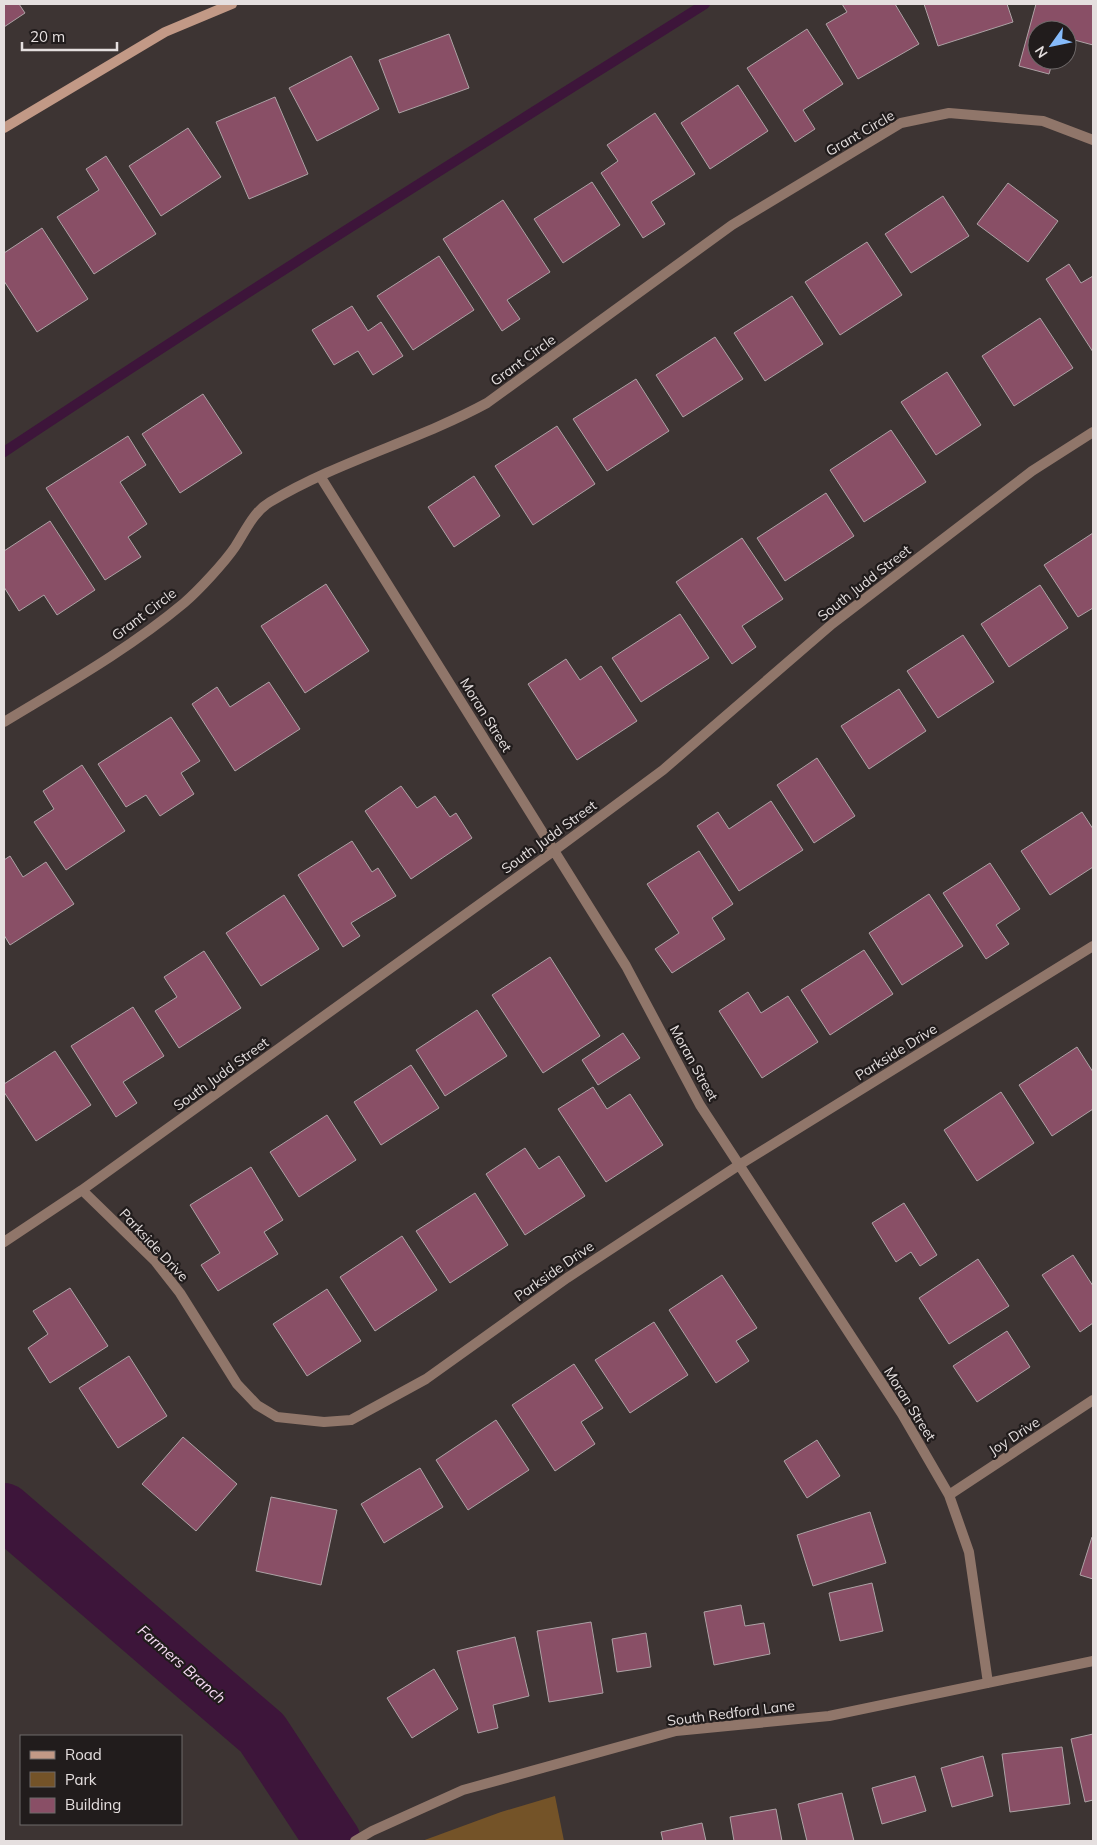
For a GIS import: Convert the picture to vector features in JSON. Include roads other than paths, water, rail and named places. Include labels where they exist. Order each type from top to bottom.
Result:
[{"type":"main road","points":[[4,128],[165,32],[232,4]]},
{"type":"street","name":"Grant Circle","points":[[4,722],[96,667],[184,602],[234,548],[252,519],[268,503],[320,476],[451,422],[487,403],[732,225],[901,123],[949,113],[1034,120],[1043,121],[1093,140]]},
{"type":"street","name":"South Judd Street","points":[[4,1242],[82,1190],[555,850],[663,770],[832,624],[1032,471],[1093,432]]},
{"type":"street","name":"Moran Street","points":[[320,476],[626,966],[700,1105],[902,1414],[949,1494],[969,1552],[988,1683]]},
{"type":"street","name":"Parkside Drive","points":[[82,1190],[165,1274],[180,1293],[237,1384],[257,1405],[277,1417],[324,1422],[351,1420],[426,1379],[566,1278],[739,1165],[1093,946]]},
{"type":"street","name":"Joy Drive","points":[[949,1494],[1093,1400]]},
{"type":"street","name":"South Redford Lane","points":[[355,1841],[372,1831],[463,1790],[676,1731],[829,1716],[1093,1662]]},
{"type":"waterway","points":[[4,452],[265,282],[705,4]]},
{"type":"waterway","name":"Farmers Branch","points":[[4,1511],[262,1733],[333,1841]]}]
